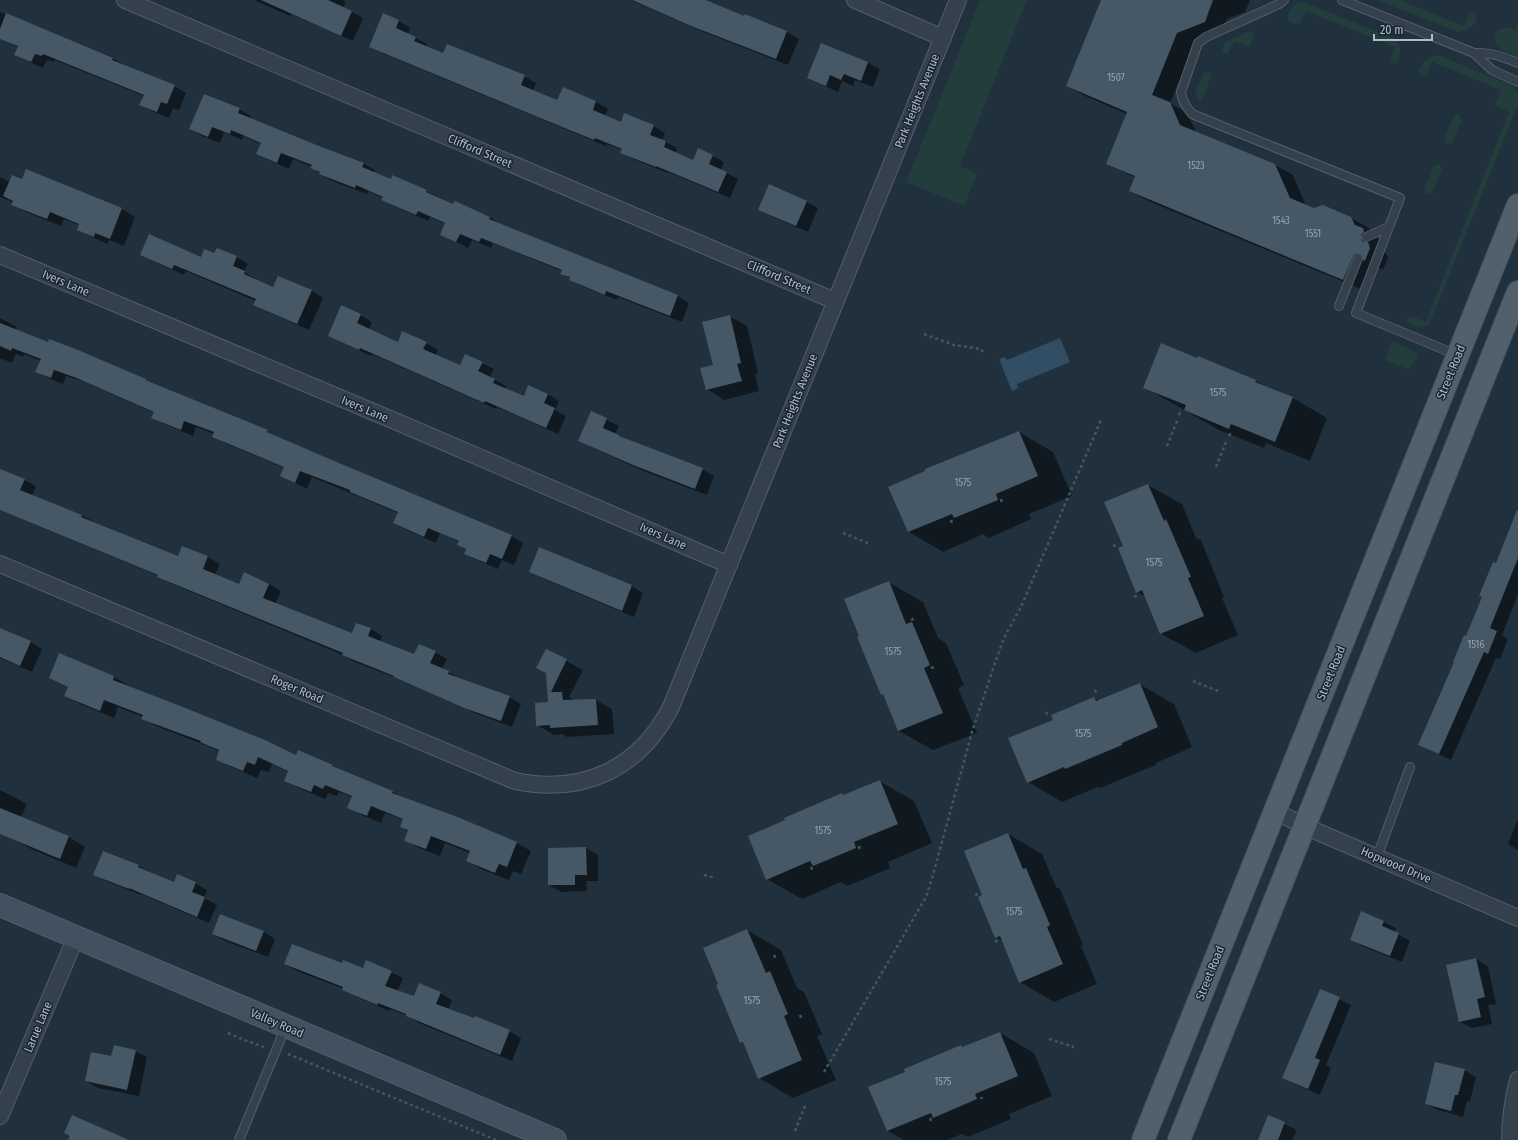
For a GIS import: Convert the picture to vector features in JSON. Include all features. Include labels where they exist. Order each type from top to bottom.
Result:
[{"type":"main road","name":"Street Road","points":[[1143,1140],[1518,205]]},
{"type":"main road","points":[[1179,1140],[1518,292]]},
{"type":"street","name":"Clifford Street","points":[[125,0],[836,301]]},
{"type":"street","points":[[855,0],[943,38]]},
{"type":"street","name":"Park Heights Avenue","points":[[599,776],[614,769],[633,756],[653,738],[672,707],[958,0]]},
{"type":"street","name":"Ivers Lane","points":[[0,255],[402,424],[729,565]]},
{"type":"street","name":"Roger Road","points":[[0,564],[515,781],[534,785],[559,786],[580,782],[599,776]]},
{"type":"street","name":"Hopwood Drive","points":[[1275,811],[1304,826],[1518,918]]},
{"type":"street","name":"Valley Road","points":[[0,905],[555,1140]]},
{"type":"street","name":"Larue Lane","points":[[0,1116],[76,937]]},
{"type":"street","points":[[1510,1140],[1510,1120],[1518,1080]]},
{"type":"lane","points":[[1284,0],[1280,4],[1206,37],[1198,44],[1181,92],[1184,103],[1192,114],[1400,198],[1356,313],[1458,355]]},
{"type":"lane","points":[[1342,0],[1474,54],[1492,70],[1518,82]]},
{"type":"lane","points":[[1474,54],[1485,52],[1496,54],[1518,63]]},
{"type":"lane","points":[[1366,237],[1389,227]]},
{"type":"lane","points":[[1339,306],[1358,258]]},
{"type":"lane","points":[[1376,857],[1410,767]]},
{"type":"lane","points":[[238,1140],[286,1026]]},
{"type":"path","points":[[924,334],[954,345],[981,349],[984,354]]},
{"type":"path","points":[[1179,415],[1181,409]]},
{"type":"path","points":[[824,1072],[926,897],[972,732],[1004,638],[1024,600],[1101,420]]},
{"type":"path","points":[[1167,446],[1176,421]]},
{"type":"path","points":[[1229,436],[1232,430]]},
{"type":"path","points":[[1216,467],[1226,442]]},
{"type":"path","points":[[1001,499],[1002,503]]},
{"type":"path","points":[[843,533],[870,544]]},
{"type":"path","points":[[1134,597],[1138,595]]},
{"type":"path","points":[[911,620],[915,618]]},
{"type":"path","points":[[931,668],[935,667]]},
{"type":"path","points":[[1193,681],[1218,692]]},
{"type":"path","points":[[1095,690],[1097,694]]},
{"type":"path","points":[[1046,712],[1048,716]]},
{"type":"path","points":[[859,846],[860,850]]},
{"type":"path","points":[[811,867],[813,871]]},
{"type":"path","points":[[704,875],[715,878]]},
{"type":"path","points":[[774,955],[776,960]]},
{"type":"path","points":[[800,1015],[802,1020]]},
{"type":"path","points":[[228,1033],[244,1040],[297,1057],[496,1140]]},
{"type":"path","points":[[1049,1039],[1074,1047]]},
{"type":"path","points":[[795,1131],[805,1106]]},
{"type":"path","points":[[930,1118],[931,1122]]},
{"type":"green space","points":[[980,0],[1027,0],[960,166],[977,174],[964,206],[906,182]]},
{"type":"green space","points":[[1377,0],[1400,0],[1464,26],[1470,13],[1474,13],[1476,20],[1469,29],[1458,32]]},
{"type":"green space","points":[[1299,3],[1306,3],[1393,38],[1396,40],[1400,48],[1398,62],[1393,64],[1390,62],[1395,47],[1306,11],[1301,22],[1291,23],[1288,17],[1289,13],[1294,6]]},
{"type":"green space","points":[[1518,23],[1518,57],[1499,48],[1496,45],[1495,36],[1498,30],[1506,27],[1515,30]]},
{"type":"green space","points":[[1249,31],[1255,34],[1250,47],[1234,41],[1228,53],[1223,54],[1222,50],[1225,42]]},
{"type":"green space","points":[[1438,55],[1511,85],[1518,92],[1518,105],[1429,325],[1418,327],[1408,323],[1408,317],[1412,316],[1426,322],[1509,112],[1495,105],[1501,90],[1432,62],[1427,75],[1421,75],[1419,71],[1424,62],[1428,58]]},
{"type":"green space","points":[[1209,72],[1211,77],[1202,100],[1199,101],[1195,94],[1203,74]]},
{"type":"green space","points":[[1457,114],[1461,116],[1462,120],[1452,143],[1447,144],[1444,139],[1454,115]]},
{"type":"green space","points":[[1438,164],[1441,166],[1442,170],[1432,193],[1427,194],[1424,189],[1434,166]]},
{"type":"green space","points":[[1392,341],[1418,353],[1410,370],[1385,360]]},
{"type":"water","points":[[1060,338],[1070,362],[1017,384],[1018,388],[1012,391],[999,359],[1005,357],[1007,360]]},
{"type":"building","points":[[261,0],[328,0],[352,11],[341,36]]},
{"type":"building","points":[[632,0],[706,0],[744,16],[745,14],[787,31],[776,59],[691,26]]},
{"type":"building","points":[[1101,0],[1213,0],[1205,22],[1177,33],[1152,95],[1170,102],[1180,125],[1275,164],[1290,198],[1314,208],[1323,205],[1351,217],[1355,225],[1363,228],[1364,232],[1361,234],[1361,239],[1363,242],[1368,242],[1370,248],[1365,261],[1360,253],[1354,254],[1343,280],[1129,191],[1135,176],[1106,164],[1127,112],[1066,86]]},
{"type":"building","points":[[6,13],[113,58],[112,60],[175,85],[167,104],[161,102],[157,112],[139,105],[144,95],[43,54],[42,56],[35,54],[31,62],[14,55],[18,46],[0,39],[0,29]]},
{"type":"building","points":[[383,13],[399,20],[396,28],[416,37],[414,41],[443,53],[447,44],[525,75],[521,85],[557,100],[563,87],[596,101],[593,110],[621,122],[624,113],[654,125],[650,135],[666,141],[664,147],[693,160],[698,148],[713,155],[709,164],[727,172],[718,192],[656,166],[620,153],[622,149],[595,138],[594,140],[369,47]]},
{"type":"building","points":[[821,43],[868,62],[861,81],[844,74],[841,80],[830,75],[826,86],[807,78]]},
{"type":"building","points":[[204,94],[240,108],[238,113],[364,163],[362,167],[391,179],[392,175],[427,190],[426,192],[453,204],[455,201],[490,217],[489,219],[678,295],[670,316],[606,291],[605,295],[569,280],[570,277],[560,274],[562,270],[481,238],[479,242],[460,234],[456,242],[440,235],[445,223],[418,211],[416,215],[381,200],[383,197],[356,185],[355,188],[319,174],[320,172],[310,168],[312,165],[281,153],[277,163],[256,154],[261,143],[231,130],[230,134],[212,127],[208,137],[189,129]]},
{"type":"building","points":[[26,169],[122,208],[110,239],[95,233],[94,237],[77,230],[79,224],[50,212],[47,219],[11,205],[13,201],[3,196],[12,175],[22,179]]},
{"type":"building","points":[[769,184],[807,201],[796,226],[758,210]]},
{"type":"building","points":[[149,234],[201,257],[204,249],[214,253],[217,248],[237,256],[233,266],[245,271],[244,274],[273,287],[278,276],[312,290],[297,324],[253,305],[256,299],[174,265],[172,269],[140,255]]},
{"type":"building","points":[[341,305],[361,314],[357,323],[398,342],[402,331],[427,342],[423,349],[460,365],[465,354],[483,362],[478,371],[495,379],[493,383],[524,396],[528,385],[548,394],[544,403],[555,408],[546,428],[485,401],[484,403],[360,348],[359,350],[328,336]]},
{"type":"building","points":[[730,315],[741,363],[737,364],[742,381],[706,390],[700,368],[713,365],[702,322]]},
{"type":"building","points":[[0,323],[48,342],[49,339],[78,350],[146,379],[145,380],[268,430],[267,432],[327,458],[512,535],[502,559],[490,554],[486,563],[464,554],[466,549],[457,545],[459,541],[428,528],[424,537],[393,523],[398,512],[350,492],[350,490],[300,471],[295,483],[280,476],[284,467],[212,437],[214,432],[184,421],[181,430],[151,418],[154,412],[74,377],[54,370],[51,378],[35,372],[41,359],[12,348],[11,351],[0,346]]},
{"type":"building","points":[[1161,343],[1197,358],[1198,356],[1256,380],[1255,382],[1293,397],[1275,442],[1231,424],[1229,429],[1184,410],[1186,405],[1143,388]]},
{"type":"building","points":[[591,411],[607,418],[603,428],[619,436],[703,468],[695,489],[633,465],[578,441]]},
{"type":"building","points":[[1019,431],[1038,476],[996,494],[998,500],[954,518],[952,514],[908,532],[888,487],[925,471],[925,469]]},
{"type":"building","points":[[0,469],[25,479],[20,490],[82,515],[81,517],[178,556],[182,546],[208,556],[203,569],[239,584],[244,572],[269,584],[263,598],[352,633],[356,623],[371,628],[368,636],[414,654],[419,644],[436,651],[430,663],[449,671],[448,674],[510,696],[501,721],[464,708],[394,676],[342,655],[343,653],[157,577],[158,575],[0,510]]},
{"type":"building","points":[[1148,484],[1164,521],[1166,519],[1191,577],[1188,578],[1204,616],[1160,634],[1142,590],[1136,593],[1118,548],[1123,546],[1104,502]]},
{"type":"building","points":[[1517,510],[1518,558],[1490,628],[1497,631],[1488,654],[1484,652],[1439,754],[1418,745],[1464,635],[1466,636],[1482,597],[1479,596],[1493,562],[1496,563]]},
{"type":"building","points":[[539,547],[632,585],[622,611],[529,572]]},
{"type":"building","points":[[889,581],[906,624],[912,622],[930,665],[924,668],[943,713],[898,731],[857,637],[859,636],[844,599]]},
{"type":"building","points":[[0,628],[31,641],[20,666],[0,657]]},
{"type":"building","points":[[546,649],[567,659],[551,692],[562,692],[563,700],[596,699],[598,725],[550,728],[550,725],[536,726],[535,703],[548,702],[546,673],[536,668]]},
{"type":"building","points":[[59,653],[114,676],[113,680],[265,740],[296,755],[298,750],[333,765],[332,766],[393,791],[392,793],[455,816],[517,842],[507,867],[499,864],[495,873],[466,861],[470,851],[431,836],[426,849],[404,841],[408,830],[400,827],[403,819],[371,806],[367,816],[347,808],[352,796],[325,785],[323,789],[314,785],[311,792],[284,781],[288,771],[258,757],[255,765],[247,762],[243,771],[216,760],[219,750],[200,742],[201,741],[141,719],[143,715],[104,700],[100,711],[64,696],[68,687],[49,678]]},
{"type":"building","points":[[1140,683],[1158,727],[1122,743],[1122,745],[1027,783],[1008,738],[1053,720],[1051,715],[1094,697],[1096,701]]},
{"type":"building","points":[[880,780],[898,824],[854,842],[856,848],[813,866],[810,861],[766,880],[748,836],[785,820],[784,818],[842,793],[843,795]]},
{"type":"building","points":[[0,808],[69,836],[60,859],[0,834]]},
{"type":"building","points":[[1008,833],[1023,869],[1026,868],[1050,925],[1047,927],[1063,964],[1019,983],[1000,936],[995,938],[978,897],[982,895],[964,851]]},
{"type":"building","points":[[586,847],[587,875],[575,875],[575,885],[548,885],[548,848]]},
{"type":"building","points":[[103,851],[139,865],[138,867],[174,882],[177,874],[196,882],[192,892],[205,897],[197,917],[129,888],[93,875]]},
{"type":"building","points":[[1361,911],[1384,921],[1382,926],[1399,933],[1390,956],[1350,940]]},
{"type":"building","points":[[220,914],[264,931],[256,951],[212,934]]},
{"type":"building","points":[[747,929],[766,973],[770,971],[788,1014],[784,1016],[802,1060],[758,1079],[743,1042],[740,1043],[716,985],[718,984],[703,948]]},
{"type":"building","points":[[292,944],[342,963],[343,960],[363,968],[366,960],[392,971],[385,986],[414,996],[419,983],[441,992],[436,1004],[474,1018],[475,1016],[510,1030],[500,1055],[406,1016],[406,1014],[378,1003],[377,1005],[342,990],[343,987],[284,964]]},
{"type":"building","points":[[1476,958],[1485,997],[1477,999],[1481,1017],[1459,1022],[1446,965]]},
{"type":"building","points":[[1320,989],[1340,997],[1315,1058],[1320,1060],[1308,1089],[1282,1078]]},
{"type":"building","points":[[1000,1032],[1018,1076],[975,1094],[977,1099],[933,1118],[931,1113],[887,1131],[868,1087],[905,1072],[904,1069],[961,1045],[962,1047]]},
{"type":"building","points":[[114,1045],[136,1050],[127,1090],[85,1081],[91,1052],[111,1056]]},
{"type":"building","points":[[1435,1062],[1465,1069],[1458,1095],[1455,1095],[1451,1111],[1425,1104]]},
{"type":"building","points":[[72,1115],[129,1140],[68,1140],[70,1136],[64,1133]]},
{"type":"building","points":[[1268,1115],[1285,1122],[1278,1140],[1258,1140]]}]
